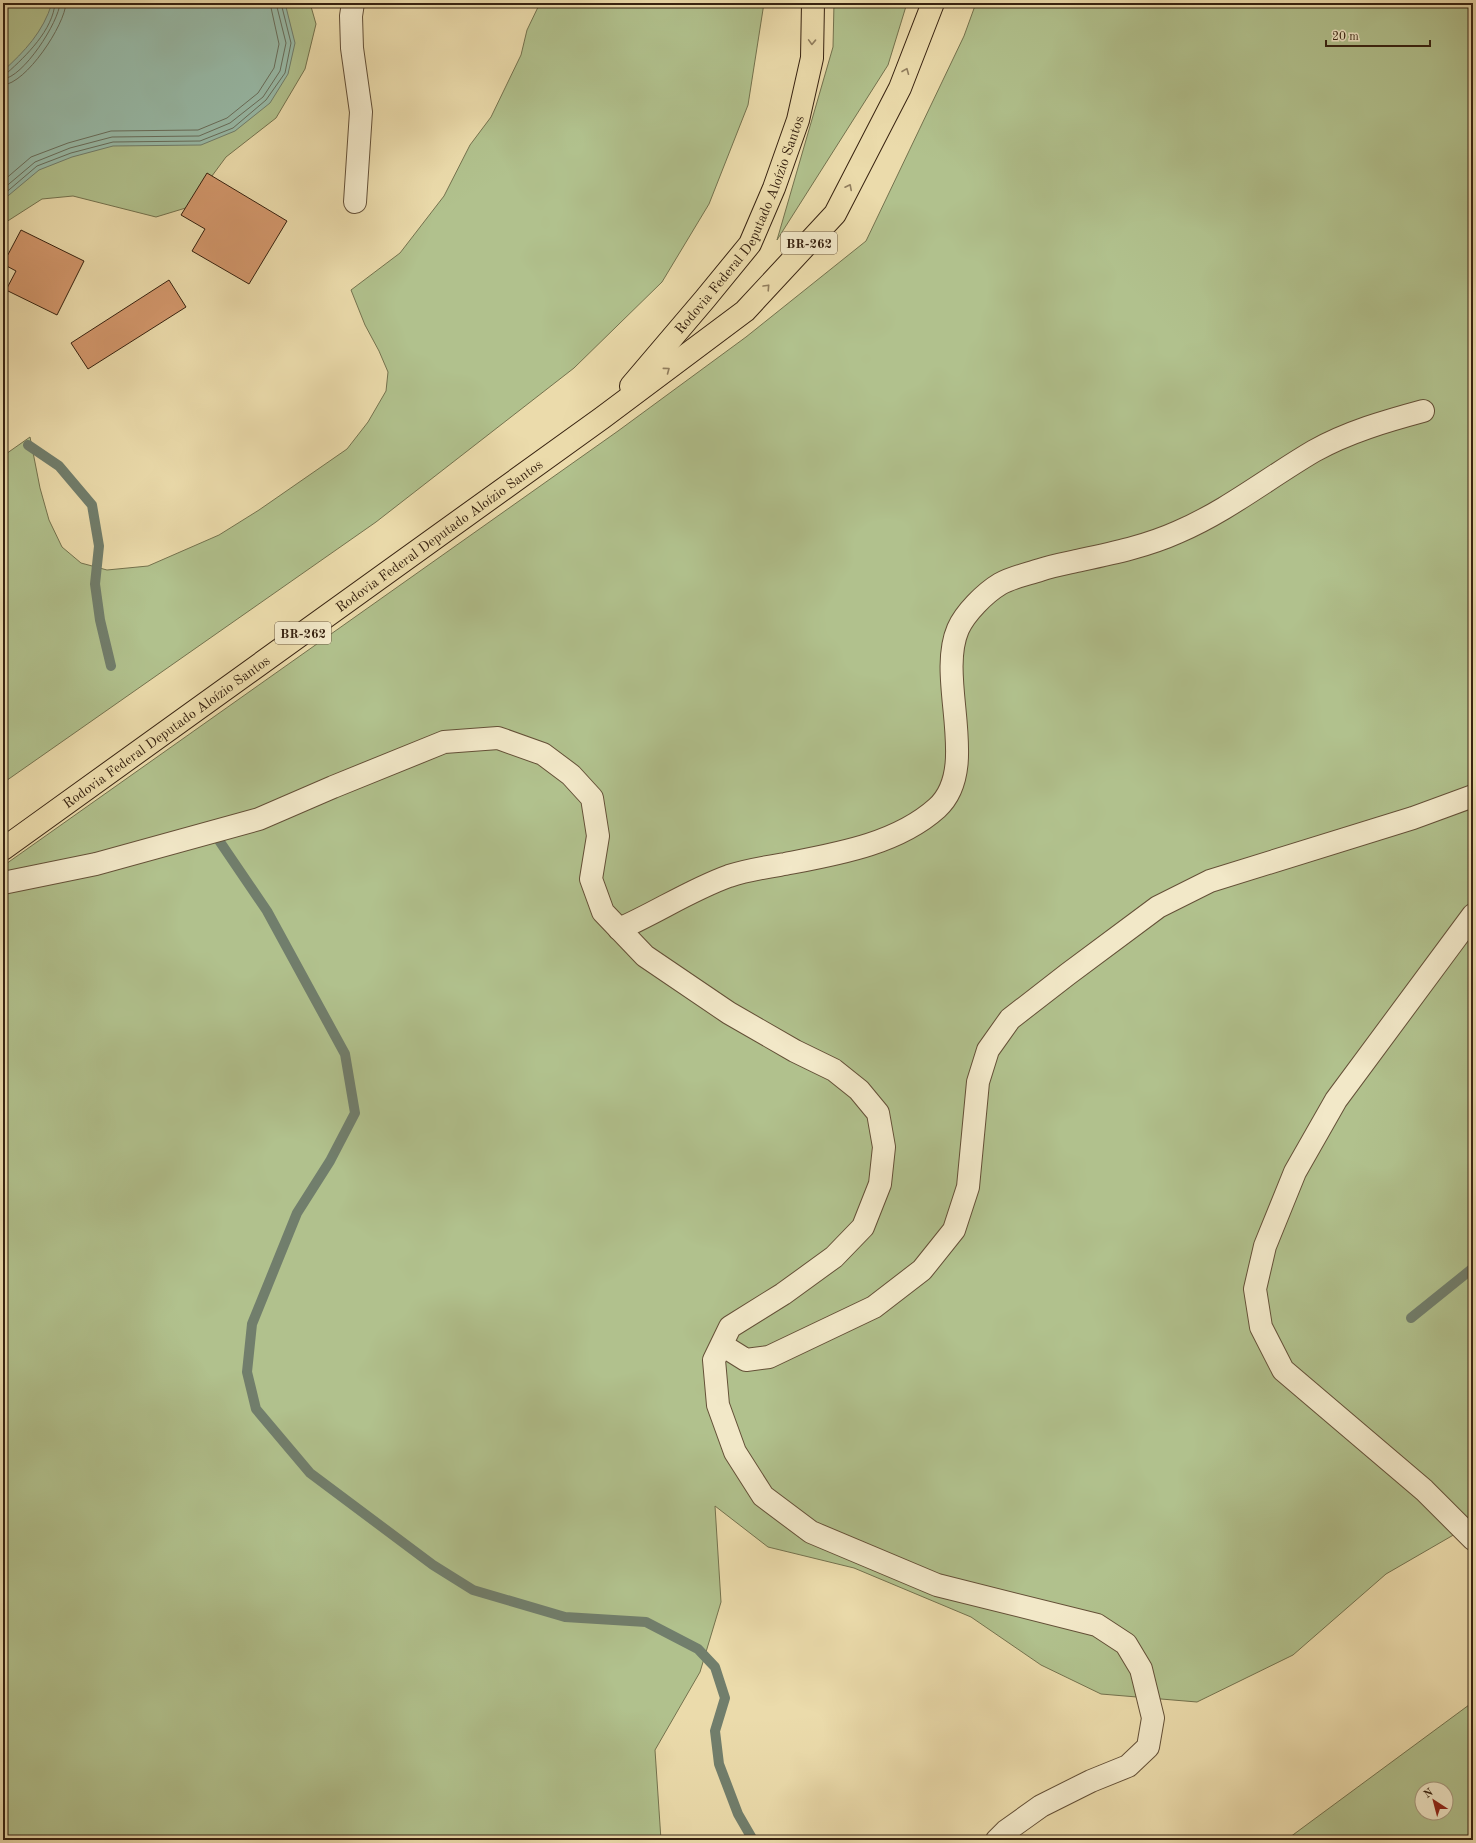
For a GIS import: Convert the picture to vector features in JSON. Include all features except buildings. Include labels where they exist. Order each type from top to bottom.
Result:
[{"type":"highway","name":"Rodovia Federal Deputado Aloízio Santos","points":[[602,418],[705,299],[750,244],[774,188],[798,120],[812,58],[813,3]]},
{"type":"highway","name":"Rodovia Federal Deputado Aloízio Santos","points":[[3,849],[602,418],[745,311],[835,214],[900,88],[933,3]]},
{"type":"street","points":[[353,3],[351,16],[352,48],[361,112],[355,202]]},
{"type":"street","points":[[619,929],[650,915],[695,890],[730,876],[863,846],[899,832],[922,820],[940,806],[951,789],[958,760],[951,660],[957,630],[969,610],[1001,584],[1045,568],[1122,551],[1177,532],[1233,504],[1316,450],[1372,425],[1423,411]]},
{"type":"street","points":[[3,883],[96,864],[259,819],[333,786],[444,742],[498,738],[543,754],[571,775],[592,798],[598,836],[591,879],[604,912],[619,929],[645,956],[729,1013],[795,1051],[834,1070],[858,1090],[878,1113],[884,1147],[880,1184],[863,1227],[834,1257],[783,1294],[730,1327],[714,1360],[718,1405],[735,1452],[763,1496],[811,1532],[937,1585],[1097,1625],[1126,1644],[1141,1669],[1153,1718],[1148,1747],[1128,1766],[1091,1781],[1041,1806],[1006,1831],[997,1840]]},
{"type":"street","points":[[722,1345],[746,1360],[770,1357],[874,1307],[922,1270],[954,1230],[968,1187],[978,1082],[988,1050],[1010,1019],[1158,907],[1210,881],[1413,818],[1473,796]]},
{"type":"street","points":[[1473,915],[1336,1100],[1295,1172],[1266,1246],[1255,1289],[1261,1327],[1283,1370],[1424,1490],[1473,1539]]},
{"type":"green space","points":[[3,3],[310,3],[316,24],[305,69],[276,118],[226,157],[189,207],[156,217],[73,196],[42,199],[3,224]]},
{"type":"green space","points":[[540,3],[764,3],[748,105],[709,204],[662,282],[574,368],[376,522],[3,783],[3,456],[30,437],[40,488],[49,520],[62,547],[81,563],[107,570],[148,566],[219,535],[259,510],[347,449],[368,422],[386,391],[388,372],[365,325],[351,290],[400,253],[444,196],[470,145],[491,117],[521,55],[527,30]]},
{"type":"green space","points":[[834,3],[907,3],[888,65],[777,240],[833,47]]},
{"type":"green space","points":[[976,3],[1473,3],[1473,1528],[1469,1526],[1386,1574],[1293,1655],[1197,1702],[1101,1694],[1041,1665],[971,1617],[854,1568],[768,1547],[715,1506],[721,1602],[700,1672],[655,1750],[661,1840],[3,1840],[3,866],[618,431],[746,337],[866,241],[964,36]]},
{"type":"green space","points":[[1473,1702],[1473,1840],[1286,1840]]},
{"type":"water","points":[[52,3],[285,3],[295,43],[288,74],[270,103],[235,131],[201,145],[113,146],[72,157],[39,170],[3,200],[3,71],[19,56],[38,32],[44,23]]},
{"type":"waterway","points":[[28,445],[59,466],[92,505],[99,546],[95,584],[100,620],[111,666]]},
{"type":"waterway","points":[[218,839],[267,911],[345,1054],[355,1113],[330,1161],[297,1213],[252,1324],[247,1372],[256,1409],[310,1473],[433,1565],[473,1590],[565,1617],[646,1622],[698,1649],[715,1667],[725,1698],[715,1731],[719,1764],[738,1814],[753,1840]]},
{"type":"waterway","points":[[1411,1318],[1473,1268]]}]
